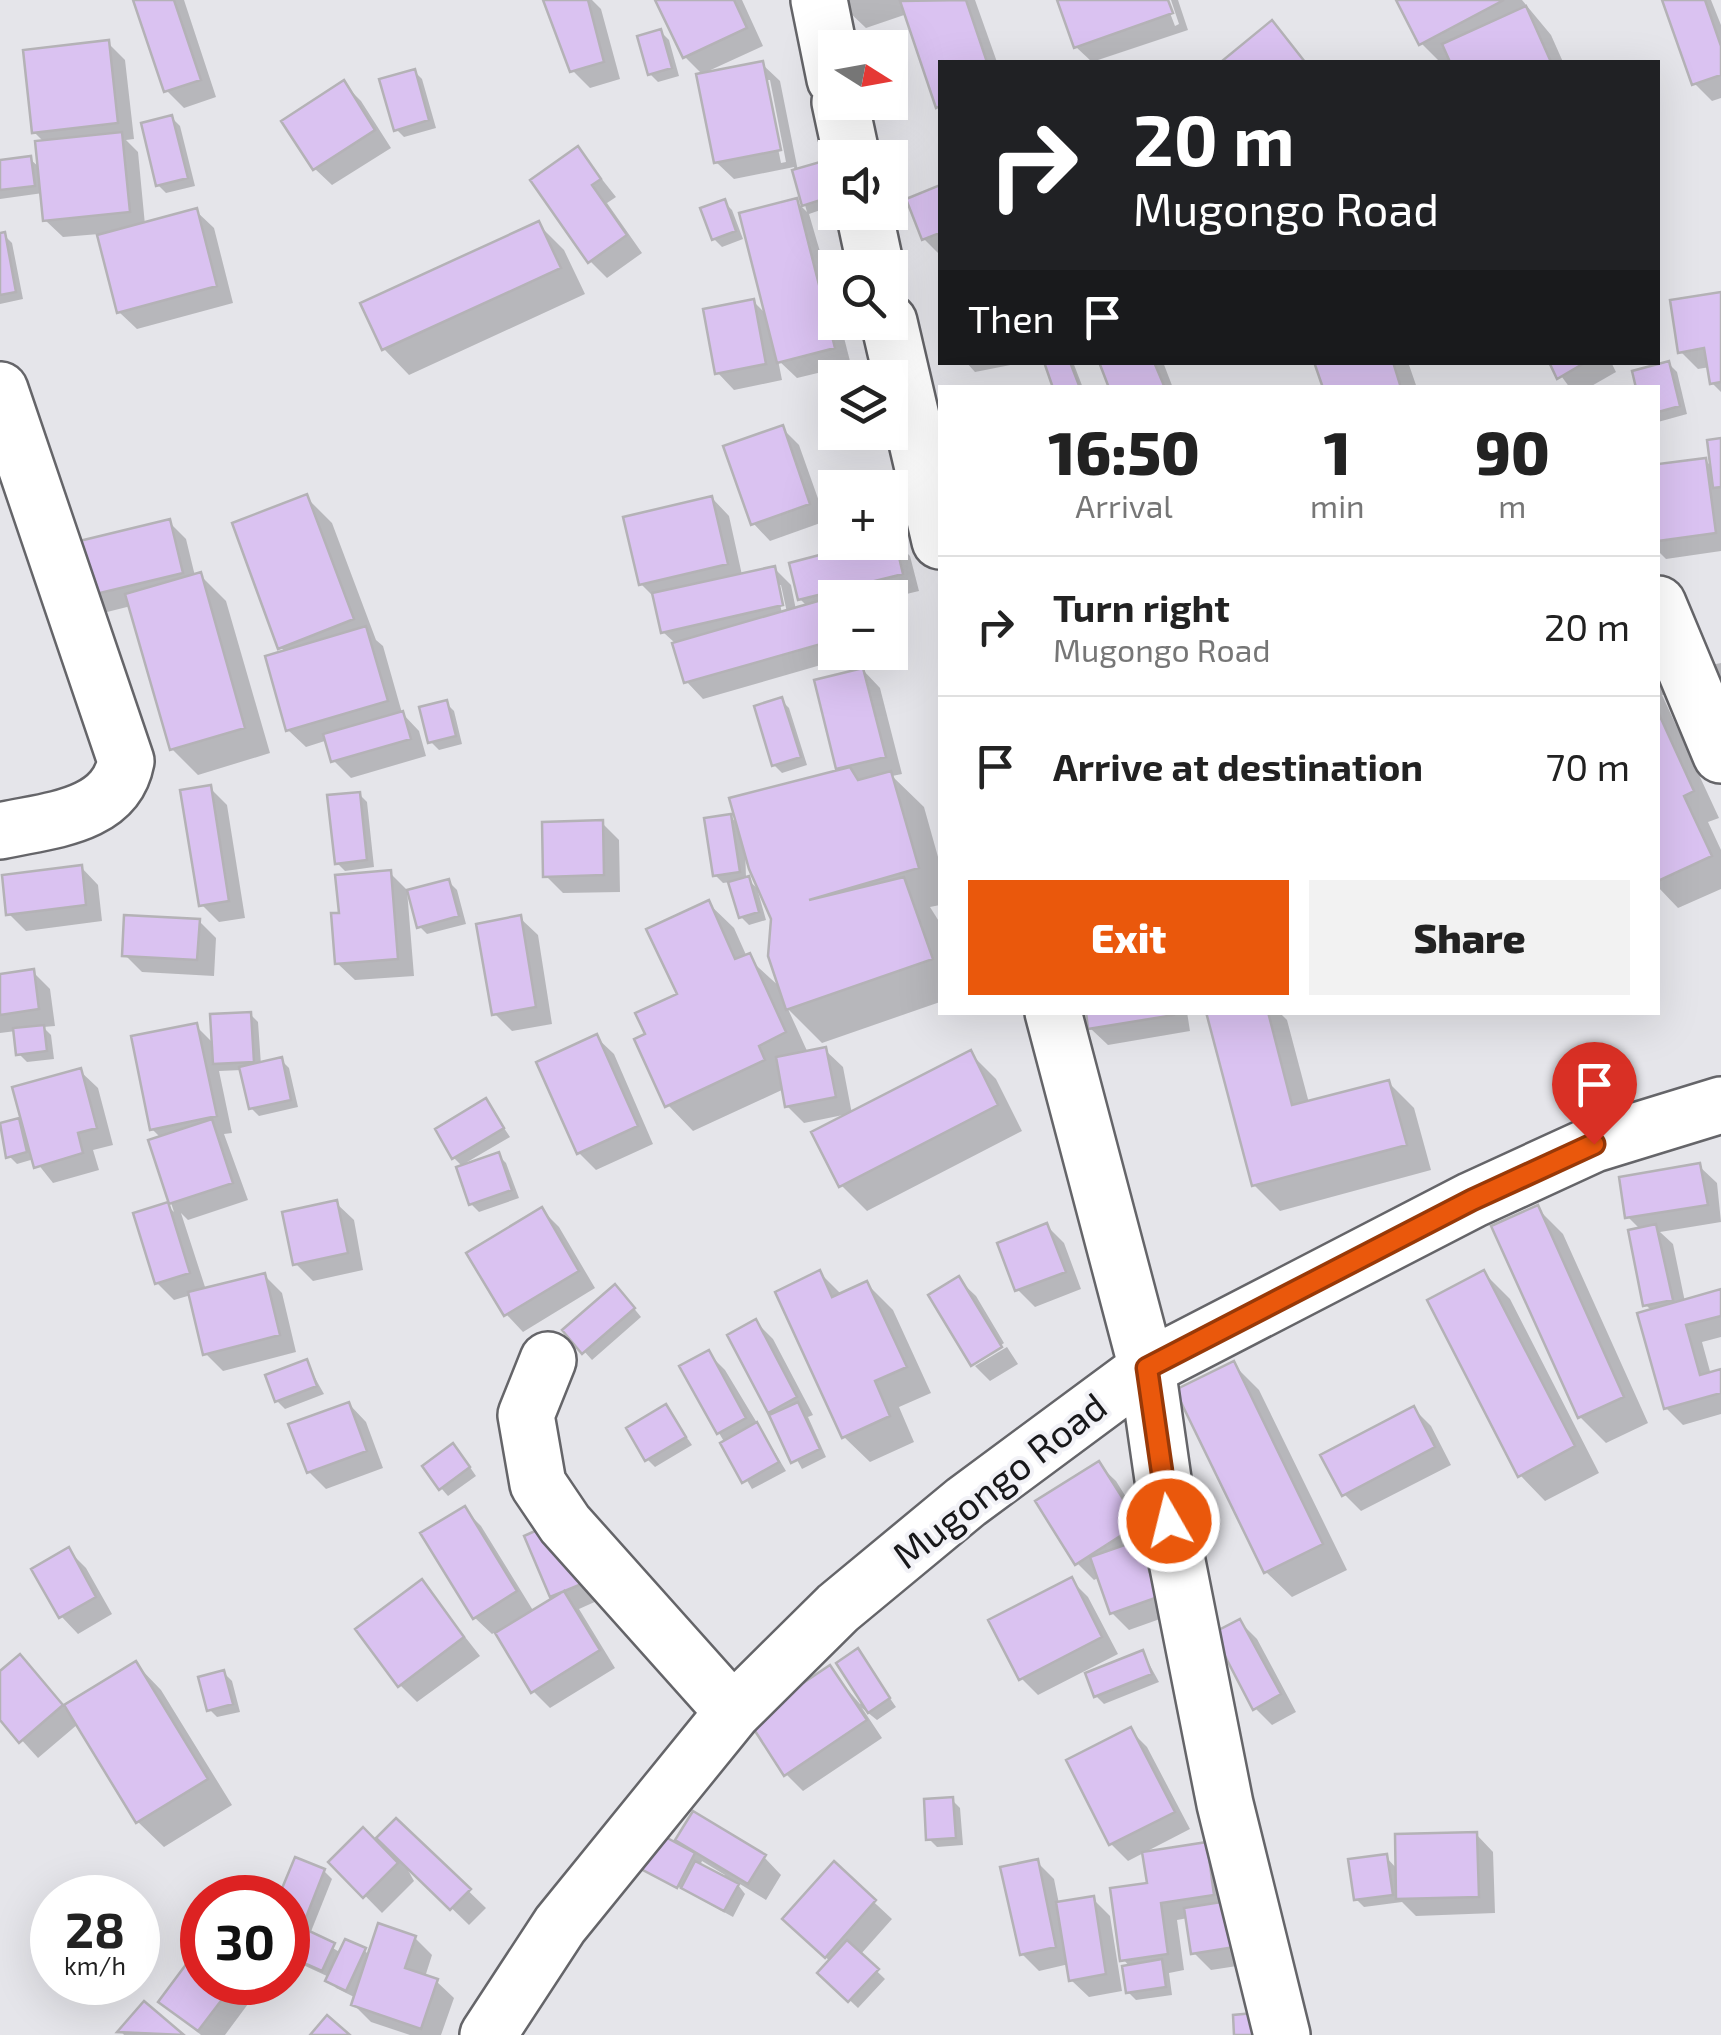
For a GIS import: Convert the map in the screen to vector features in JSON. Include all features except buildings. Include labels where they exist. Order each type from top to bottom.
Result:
[{"type":"street","points":[[819,0],[825,30]]},
{"type":"street","points":[[893,340],[938,532]]},
{"type":"street","points":[[0,390],[126,761],[123,780],[110,796],[88,810],[0,832]]},
{"type":"street","points":[[1660,609],[1721,755]]},
{"type":"street","points":[[1054,1015],[1147,1368],[1169,1521],[1225,1804],[1282,2035]]},
{"type":"street","name":"Mugongo Road","points":[[488,2035],[560,1925],[733,1712],[838,1608],[966,1502],[1147,1368],[1594,1144],[1721,1105]]},
{"type":"street","points":[[548,1360],[526,1415],[538,1484],[564,1524],[733,1712]]},
{"type":"route","points":[[1169,1521],[1147,1368],[1472,1200],[1594,1144]]}]
